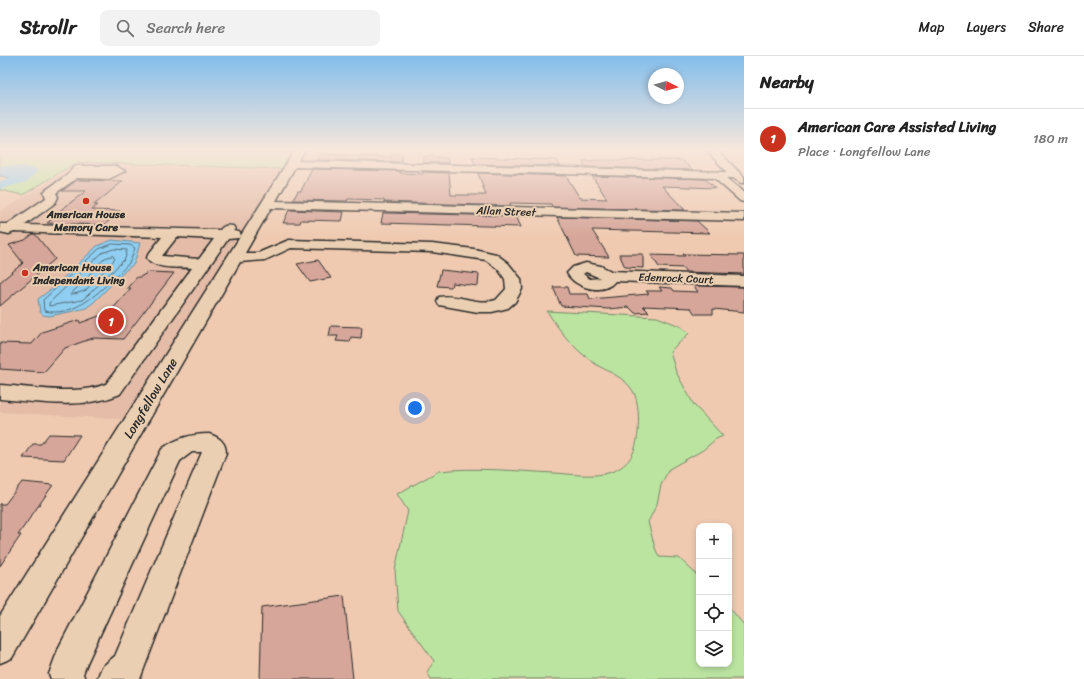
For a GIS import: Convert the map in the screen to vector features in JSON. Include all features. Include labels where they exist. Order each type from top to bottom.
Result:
[{"type":"street","points":[[0,237],[6,228],[51,200],[52,197],[50,192],[67,179]]},
{"type":"street","name":"Longfellow Lane","points":[[0,646],[282,179]]},
{"type":"street","points":[[720,179],[744,198]]},
{"type":"street","name":"Allan Street","points":[[267,204],[744,217]]},
{"type":"street","points":[[6,228],[177,233],[250,232]]},
{"type":"street","points":[[177,233],[155,255],[154,258],[163,262],[183,253],[199,232]]},
{"type":"street","points":[[0,392],[92,396],[108,393],[117,386],[226,232]]},
{"type":"street","points":[[234,258],[260,257],[289,244],[367,245],[439,249],[474,253],[491,257],[503,266],[513,279],[514,289],[509,298],[502,304],[492,307],[478,307],[445,300]]},
{"type":"street","points":[[183,253],[203,264]]},
{"type":"street","name":"Edenrock Court","points":[[608,276],[744,281]]},
{"type":"street","points":[[140,353],[176,355]]},
{"type":"street","points":[[68,679],[66,674],[71,660],[171,455],[181,446],[190,443],[209,443],[214,448],[214,453],[126,668],[114,679]]},
{"type":"shaded area","points":[[53,179],[280,179],[134,420],[0,412],[0,212]]},
{"type":"green space","points":[[25,179],[49,179],[23,195],[0,190],[0,188],[25,181]]},
{"type":"green space","points":[[547,311],[657,317],[680,326],[689,333],[670,352],[676,372],[694,405],[723,436],[716,439],[703,450],[669,469],[661,485],[657,504],[648,522],[659,557],[679,558],[696,574],[696,667],[732,667],[732,611],[744,625],[744,679],[431,679],[427,672],[434,661],[398,611],[395,570],[408,511],[397,494],[439,471],[482,469],[583,475],[604,474],[618,469],[628,461],[634,451],[637,439],[638,417],[637,405],[633,391],[620,378],[594,363],[580,352],[557,326]]},
{"type":"water","points":[[8,179],[27,179],[0,188],[0,184]]},
{"type":"water","points":[[112,240],[140,243],[134,264],[86,308],[49,316],[43,315],[40,312],[38,299],[53,288],[97,246]]},
{"type":"building","points":[[307,179],[450,179],[451,195],[486,195],[480,179],[568,179],[580,198],[607,199],[594,179],[705,179],[716,188],[662,186],[685,210],[552,207],[551,204],[510,203],[511,206],[384,202],[384,200],[348,199],[347,201],[293,200],[298,191],[301,191]]},
{"type":"building","name":"American House Memory Care","points":[[77,180],[123,181],[94,205],[98,205],[92,210],[120,211],[104,225],[47,223],[58,215],[54,215],[86,191],[62,191]]},
{"type":"building","points":[[289,210],[344,212],[342,221],[301,220],[300,223],[283,223]]},
{"type":"building","points":[[383,213],[516,216],[521,227],[381,223]]},
{"type":"building","points":[[557,217],[697,221],[710,233],[592,230],[609,257],[576,256]]},
{"type":"building","name":"American House Independant Living","points":[[35,234],[55,259],[0,306],[0,282],[23,263],[9,245],[25,240]]},
{"type":"building","points":[[619,254],[643,254],[643,268],[625,267]]},
{"type":"building","points":[[683,254],[744,255],[744,274],[686,272],[683,268],[659,267],[651,255],[685,256]]},
{"type":"building","points":[[318,260],[331,278],[310,282],[297,264]]},
{"type":"building","points":[[441,270],[479,274],[478,286],[452,283],[451,287],[437,286]]},
{"type":"building","points":[[149,272],[174,273],[123,339],[93,338],[65,348],[44,372],[0,369],[0,343],[32,344],[42,332],[79,320],[80,323],[99,316],[102,321],[131,288],[127,288],[137,277]]},
{"type":"building","points":[[694,286],[744,287],[744,312],[713,309],[713,314],[695,314],[691,308],[643,306],[649,312],[635,313],[629,307],[609,309],[561,306],[553,287],[567,287],[569,294],[588,294],[590,299],[649,294],[646,291],[662,291],[659,287],[672,288],[674,291],[698,292]]},
{"type":"building","points":[[331,326],[362,327],[361,338],[351,337],[350,342],[336,341],[338,336],[329,336]]},
{"type":"building","points":[[49,434],[80,435],[64,460],[23,458],[33,444],[41,444]]},
{"type":"building","points":[[22,482],[53,485],[18,535],[21,535],[0,566],[0,504],[5,504]]},
{"type":"building","points":[[344,596],[353,679],[260,679],[262,607]]},
{"type":"waterway","points":[[0,185],[21,179]]},
{"type":"place","name":"American House Memory Care","points":[[86,201]]},
{"type":"place","name":"American House Independant Living","points":[[25,273]]},
{"type":"place","name":"American Care Assisted Living","points":[[111,321]]}]
